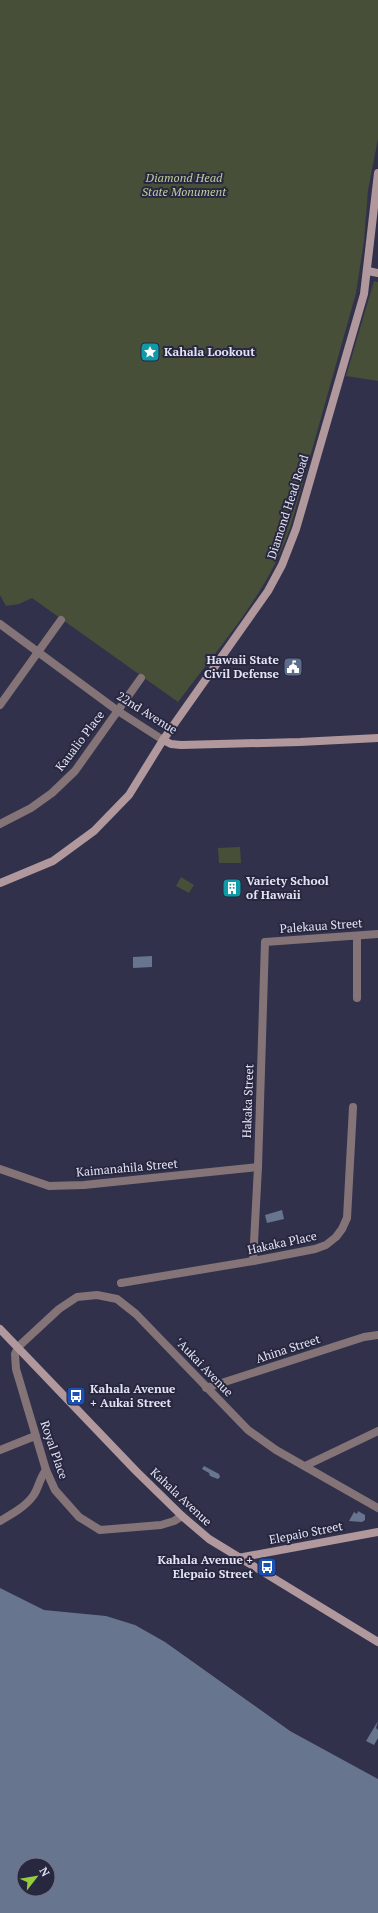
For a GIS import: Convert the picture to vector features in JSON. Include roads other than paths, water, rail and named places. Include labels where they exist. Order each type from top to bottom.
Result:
[{"type":"street","name":"Diamond Head Road","points":[[0,883],[53,861],[94,831],[129,795],[163,740],[268,591],[287,553],[362,300],[368,271],[378,173]]},
{"type":"street","points":[[368,271],[378,273]]},
{"type":"street","points":[[0,705],[61,620]]},
{"type":"street","name":"22nd Avenue","points":[[0,624],[118,711],[171,744],[300,742],[378,738]]},
{"type":"street","name":"Kaualio Place","points":[[0,824],[31,808],[52,793],[75,771],[141,678]]},
{"type":"street","name":"Palekaua Street","points":[[265,942],[378,934]]},
{"type":"street","points":[[357,936],[357,998]]},
{"type":"street","name":"Hakaka Street","points":[[253,1262],[258,1167],[265,942]]},
{"type":"street","name":"Hakaka Place","points":[[121,1283],[253,1262],[315,1249],[326,1245],[342,1229],[349,1207],[353,1107]]},
{"type":"street","name":"Kaimanahila Street","points":[[0,1169],[49,1186],[84,1185],[258,1167]]},
{"type":"street","name":"ʻAukai Avenue","points":[[18,1347],[59,1309],[77,1298],[97,1295],[117,1299],[136,1314],[248,1430],[276,1450],[378,1508]]},
{"type":"street","name":"Kahala Avenue","points":[[0,1328],[182,1516],[209,1539],[378,1642]]},
{"type":"street","name":"Ahina Street","points":[[206,1388],[364,1337],[378,1336]]},
{"type":"street","name":"Royal Place","points":[[18,1347],[15,1354],[16,1369],[46,1470],[55,1490],[79,1517],[100,1530],[161,1525],[174,1521],[182,1516]]},
{"type":"street","points":[[305,1466],[378,1431]]},
{"type":"street","points":[[0,1450],[36,1436]]},
{"type":"street","points":[[0,1521],[19,1510],[34,1496],[40,1478],[46,1470]]},
{"type":"street","name":"Elepaio Street","points":[[238,1558],[378,1532]]},
{"type":"water","points":[[152,956],[152,967],[133,968],[133,957]]},
{"type":"water","points":[[282,1210],[284,1219],[267,1223],[265,1215]]},
{"type":"water","points":[[204,1466],[219,1474],[220,1477],[218,1479],[210,1476],[209,1473],[202,1469]]},
{"type":"water","points":[[358,1511],[365,1515],[365,1520],[362,1522],[349,1521],[354,1512],[357,1514]]},
{"type":"water","points":[[0,1588],[44,1610],[106,1616],[135,1625],[165,1642],[290,1731],[378,1779],[378,1913],[0,1913]]},
{"type":"water","points":[[378,1721],[376,1728],[378,1730],[378,1738],[374,1745],[366,1741]]},
{"type":"place","name":"Kahala Lookout","points":[[150,352]]},
{"type":"place","name":"Hawaii State Civil Defense","points":[[293,667]]},
{"type":"place","name":"Variety School of Hawaii","points":[[232,888]]},
{"type":"place","name":"Kahala Avenue + Aukai Street","points":[[76,1396]]},
{"type":"place","name":"Kahala Avenue + Elepaio Street","points":[[267,1567]]},
{"type":"park label","name":"Diamond Head State Monument","points":[[184,185]]}]
